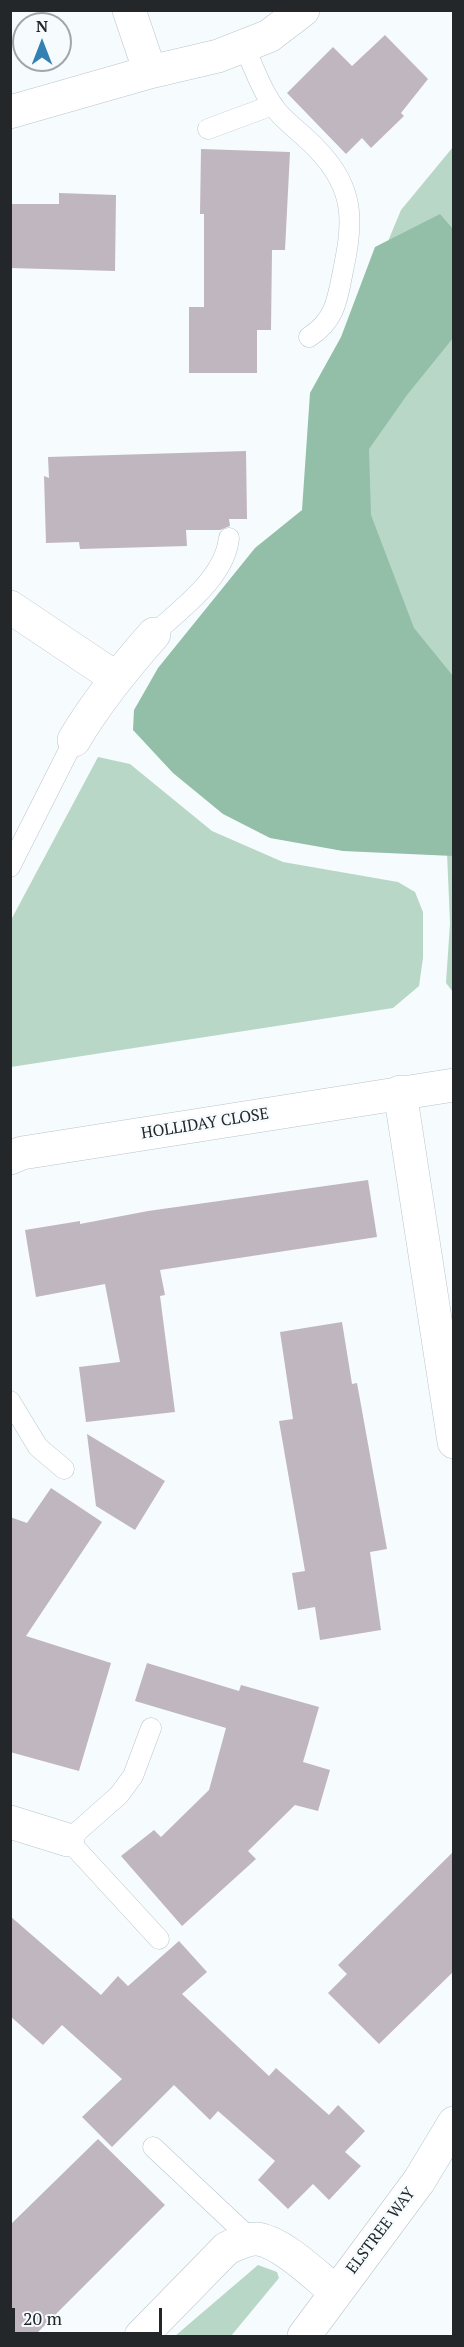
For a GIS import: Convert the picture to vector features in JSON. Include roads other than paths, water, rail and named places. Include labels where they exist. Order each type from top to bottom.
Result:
[{"type":"street","points":[[129,10],[150,72]]},
{"type":"street","points":[[10,112],[150,72],[218,56],[269,36],[303,10]]},
{"type":"street","points":[[10,607],[116,678]]},
{"type":"street","points":[[74,740],[93,708],[154,634]]},
{"type":"street","name":"HOLLIDAY CLOSE","points":[[10,1158],[22,1153],[453,1085]]},
{"type":"street","points":[[400,1092],[453,1442]]},
{"type":"street","points":[[10,1822],[68,1840]]},
{"type":"street","name":"ELSTREE WAY","points":[[304,2337],[418,2181],[453,2123]]},
{"type":"street","points":[[141,2337],[227,2248],[252,2240],[273,2244],[336,2292]]},
{"type":"lane","points":[[244,45],[273,105],[336,170],[347,193],[350,238],[336,306],[328,321],[309,337]]},
{"type":"lane","points":[[208,129],[273,105]]},
{"type":"lane","points":[[154,634],[207,582],[220,565],[229,538]]},
{"type":"lane","points":[[10,867],[74,740]]},
{"type":"lane","points":[[10,1401],[38,1447],[64,1469]]},
{"type":"lane","points":[[151,1728],[133,1776],[119,1795],[68,1840],[159,1939]]},
{"type":"lane","points":[[153,2147],[252,2240]]}]
